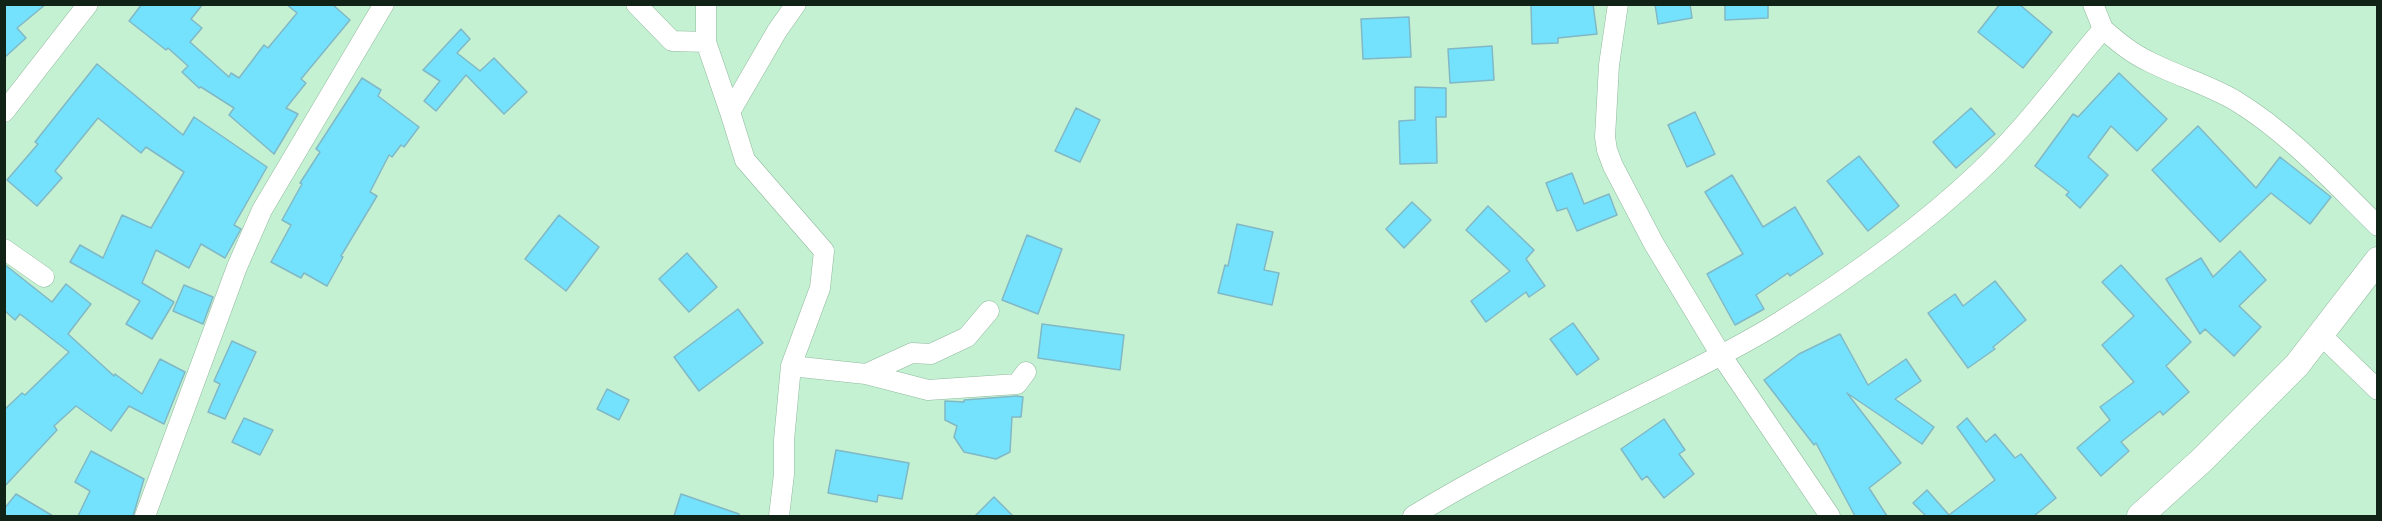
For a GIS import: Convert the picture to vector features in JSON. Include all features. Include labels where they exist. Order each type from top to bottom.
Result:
[{"type":"street","points":[[4,112],[88,4]]},
{"type":"street","points":[[145,516],[232,278],[262,210],[384,4]]},
{"type":"street","points":[[636,4],[672,41],[706,42]]},
{"type":"street","points":[[705,4],[706,42],[745,160],[824,251],[820,288],[791,366],[779,516]]},
{"type":"street","points":[[730,112],[777,31],[796,4]]},
{"type":"street","points":[[1618,4],[1610,65],[1605,137],[1607,150],[1654,244],[1721,355],[1830,516]]},
{"type":"street","points":[[2093,4],[2103,29],[2125,48],[2147,61],[2233,100],[2260,116],[2290,141],[2378,226]]},
{"type":"street","points":[[1413,516],[1562,435],[1721,355],[1778,323],[1864,265],[1902,237],[1978,173],[2012,137],[2103,29]]},
{"type":"street","points":[[4,249],[44,277]]},
{"type":"street","points":[[2140,516],[2217,444],[2296,365],[2378,260]]},
{"type":"street","points":[[867,374],[912,353],[931,354],[967,337],[989,311]]},
{"type":"street","points":[[2321,335],[2378,390]]},
{"type":"street","points":[[791,366],[867,374],[928,390],[1017,384],[1026,372]]},
{"type":"building","points":[[4,4],[46,4],[17,28],[26,38],[4,58]]},
{"type":"building","points":[[142,4],[203,4],[191,19],[202,28],[190,42],[229,77],[231,73],[239,78],[264,45],[268,48],[297,13],[286,4],[332,4],[350,20],[301,79],[306,83],[286,108],[298,114],[274,154],[229,115],[234,108],[201,87],[199,88],[182,72],[188,66],[168,48],[166,50],[129,21]]},
{"type":"building","points":[[1531,4],[1593,4],[1597,34],[1558,38],[1558,43],[1532,44]]},
{"type":"building","points":[[1655,4],[1690,4],[1692,18],[1658,24]]},
{"type":"building","points":[[1725,4],[1768,4],[1768,18],[1725,20]]},
{"type":"building","points":[[2000,4],[2019,4],[2052,32],[2023,68],[1978,32]]},
{"type":"building","points":[[1409,17],[1411,57],[1363,59],[1361,19]]},
{"type":"building","points":[[461,29],[470,39],[457,53],[480,71],[494,58],[527,92],[504,114],[466,75],[436,111],[424,101],[440,81],[423,70]]},
{"type":"building","points":[[1492,46],[1494,80],[1450,83],[1448,49]]},
{"type":"building","points":[[97,64],[183,135],[194,117],[267,167],[234,225],[241,229],[225,258],[201,244],[189,268],[156,250],[142,283],[174,302],[152,339],[126,324],[140,301],[70,262],[80,245],[103,258],[122,215],[151,228],[184,172],[146,147],[141,153],[98,118],[55,171],[62,178],[37,206],[7,180],[38,144],[35,142]]},
{"type":"building","points":[[2119,73],[2167,119],[2137,151],[2111,126],[2088,157],[2108,175],[2080,208],[2066,195],[2069,192],[2035,166],[2073,114],[2078,117]]},
{"type":"building","points":[[362,78],[381,90],[378,96],[419,127],[404,147],[401,145],[392,157],[389,155],[370,192],[377,196],[341,256],[343,257],[327,286],[304,273],[301,278],[271,262],[291,225],[282,220],[302,184],[300,183],[320,152],[316,149]]},
{"type":"building","points":[[1415,87],[1446,88],[1446,117],[1436,117],[1437,163],[1400,164],[1399,121],[1415,120]]},
{"type":"building","points":[[1076,108],[1100,120],[1080,162],[1055,151]]},
{"type":"building","points":[[1971,108],[1995,134],[1956,168],[1933,142]]},
{"type":"building","points":[[1695,112],[1715,154],[1687,167],[1668,125]]},
{"type":"building","points":[[2198,126],[2256,188],[2280,157],[2331,197],[2310,224],[2271,193],[2220,242],[2152,170]]},
{"type":"building","points":[[1859,156],[1899,206],[1868,231],[1827,181]]},
{"type":"building","points":[[1572,173],[1584,204],[1609,194],[1617,215],[1577,231],[1567,208],[1557,211],[1546,183]]},
{"type":"building","points":[[1732,175],[1763,227],[1795,207],[1823,254],[1790,276],[1788,273],[1756,295],[1764,309],[1735,325],[1707,274],[1743,254],[1705,192]]},
{"type":"building","points":[[1412,202],[1431,220],[1404,248],[1386,229]]},
{"type":"building","points":[[1488,206],[1534,250],[1526,259],[1545,286],[1529,297],[1526,292],[1486,322],[1471,301],[1510,271],[1466,230]]},
{"type":"building","points":[[559,215],[599,247],[566,291],[525,259]]},
{"type":"building","points":[[1237,224],[1273,232],[1264,270],[1279,273],[1272,305],[1218,293],[1225,265],[1228,266]]},
{"type":"building","points":[[1027,235],[1062,249],[1038,314],[1002,300]]},
{"type":"building","points":[[2240,251],[2266,280],[2239,306],[2261,327],[2234,356],[2205,329],[2200,334],[2166,279],[2201,258],[2213,277]]},
{"type":"building","points":[[687,253],[717,287],[689,312],[659,279]]},
{"type":"building","points":[[4,264],[52,302],[66,284],[91,304],[68,334],[114,376],[115,374],[142,394],[160,359],[185,372],[164,424],[129,406],[111,431],[76,406],[54,426],[57,430],[4,487],[4,410],[22,393],[25,395],[69,352],[20,314],[15,320],[4,310]]},
{"type":"building","points":[[2121,265],[2191,342],[2166,366],[2189,392],[2163,415],[2160,411],[2121,442],[2129,451],[2101,476],[2077,448],[2110,420],[2100,407],[2134,382],[2102,345],[2134,316],[2102,282]]},
{"type":"building","points":[[1995,281],[2026,320],[1993,347],[1995,349],[1968,368],[1928,313],[1955,294],[1963,306]]},
{"type":"building","points":[[184,285],[213,297],[203,324],[173,311]]},
{"type":"building","points":[[738,309],[763,343],[699,391],[674,357]]},
{"type":"building","points":[[1573,323],[1599,359],[1577,375],[1550,339]]},
{"type":"building","points":[[1042,324],[1124,335],[1120,370],[1038,358]]},
{"type":"building","points":[[1840,334],[1868,385],[1906,359],[1921,381],[1895,399],[1934,427],[1922,444],[1847,393],[1901,463],[1869,488],[1887,516],[1855,516],[1816,443],[1814,445],[1764,380],[1799,354]]},
{"type":"building","points":[[232,341],[256,352],[225,419],[208,412],[220,384],[214,381]]},
{"type":"building","points":[[607,389],[629,400],[619,420],[597,409]]},
{"type":"building","points":[[1023,397],[1021,417],[1012,417],[1010,452],[996,459],[964,452],[954,437],[957,426],[945,420],[945,401],[964,402],[964,400]]},
{"type":"building","points":[[244,418],[273,430],[260,455],[232,442]]},
{"type":"building","points":[[1967,418],[1986,442],[1995,434],[2015,458],[2021,454],[2056,498],[2034,516],[1926,516],[1913,503],[1927,490],[1949,515],[1995,480],[1957,427]]},
{"type":"building","points":[[1664,419],[1685,450],[1679,454],[1694,474],[1664,498],[1647,476],[1642,480],[1621,449]]},
{"type":"building","points":[[836,450],[909,463],[902,499],[878,495],[877,502],[828,493]]},
{"type":"building","points":[[91,451],[144,479],[133,516],[78,516],[90,491],[75,482]]},
{"type":"building","points":[[16,494],[53,516],[4,516],[4,509]]},
{"type":"building","points":[[681,494],[739,514],[739,516],[674,516]]},
{"type":"building","points":[[994,497],[1013,516],[975,516]]}]
